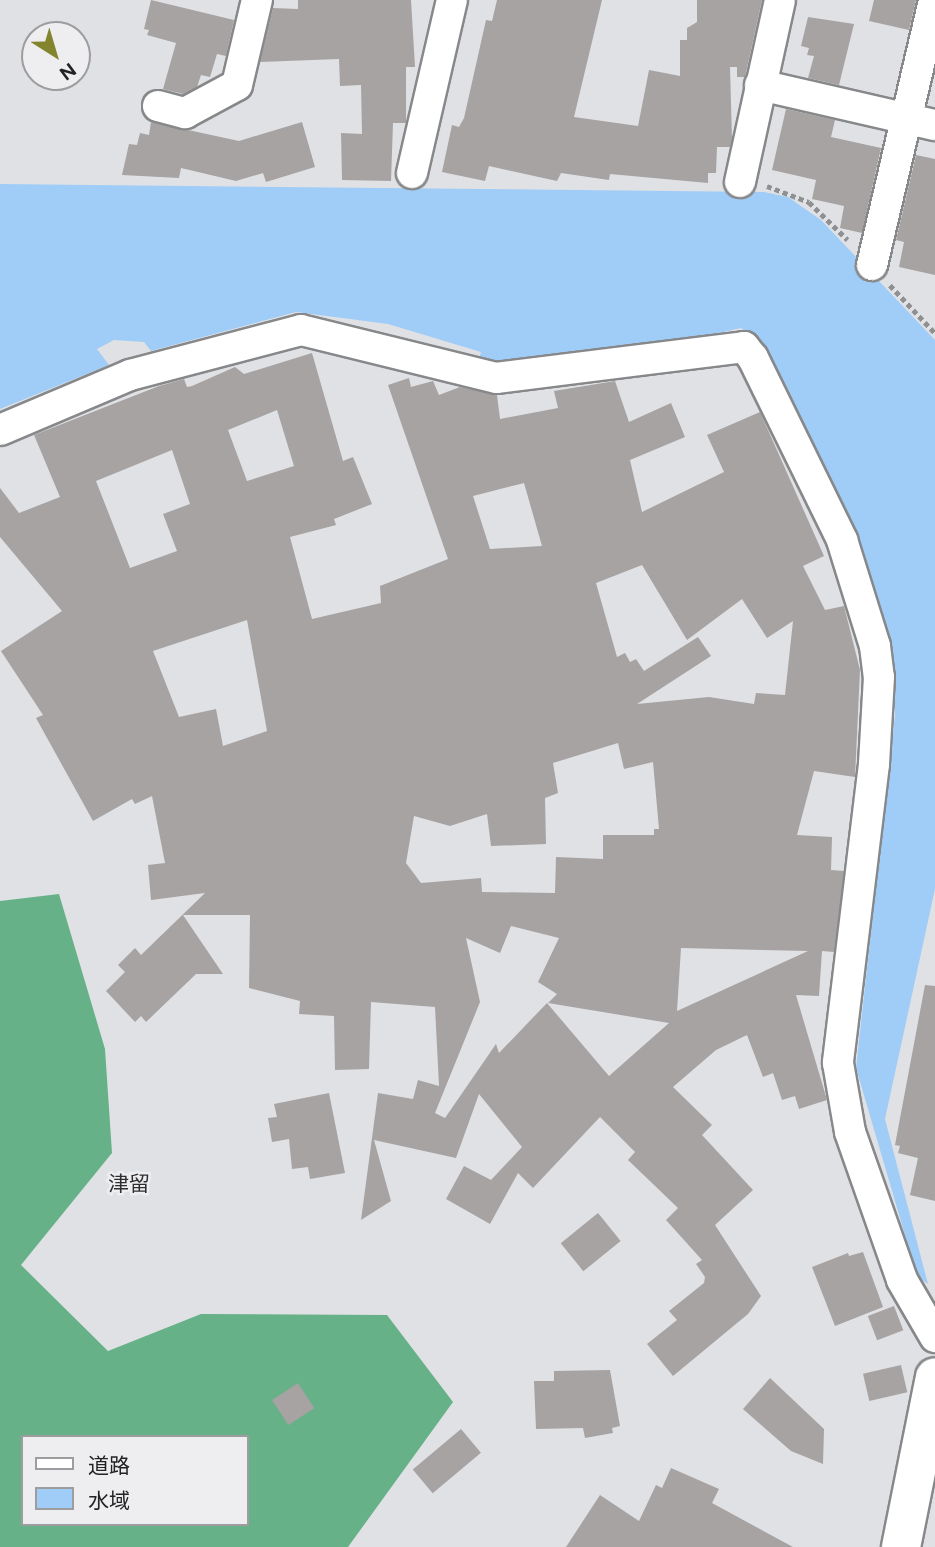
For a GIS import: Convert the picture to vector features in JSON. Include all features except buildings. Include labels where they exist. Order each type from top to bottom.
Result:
[{"type":"street","points":[[158,106],[185,113],[237,85],[257,0]]},
{"type":"street","points":[[412,173],[452,0]]},
{"type":"street","points":[[740,182],[780,0]]},
{"type":"street","points":[[872,265],[934,0]]},
{"type":"street","points":[[760,85],[935,125]]},
{"type":"street","points":[[0,430],[130,375],[301,330],[496,377],[744,347],[753,358],[842,540],[875,646],[879,677],[875,751],[838,1063],[850,1132],[902,1280],[935,1337]]},
{"type":"street","points":[[901,1547],[935,1377]]},
{"type":"path","points":[[740,182],[790,193],[825,216]]},
{"type":"green space","points":[[59,894],[105,1049],[112,1153],[21,1265],[108,1351],[201,1314],[387,1315],[453,1402],[348,1547],[0,1547],[0,901]]},
{"type":"water","points":[[0,184],[764,192],[788,197],[821,220],[935,340],[935,889],[885,1119],[928,1284],[917,1276],[856,1068],[895,715],[890,654],[857,539],[761,343],[741,328],[657,347],[504,363],[479,359],[481,352],[388,324],[296,312],[151,351],[144,342],[114,340],[97,349],[109,365],[0,409]]},
{"type":"district","name":"津留","points":[[129,1184]]}]
